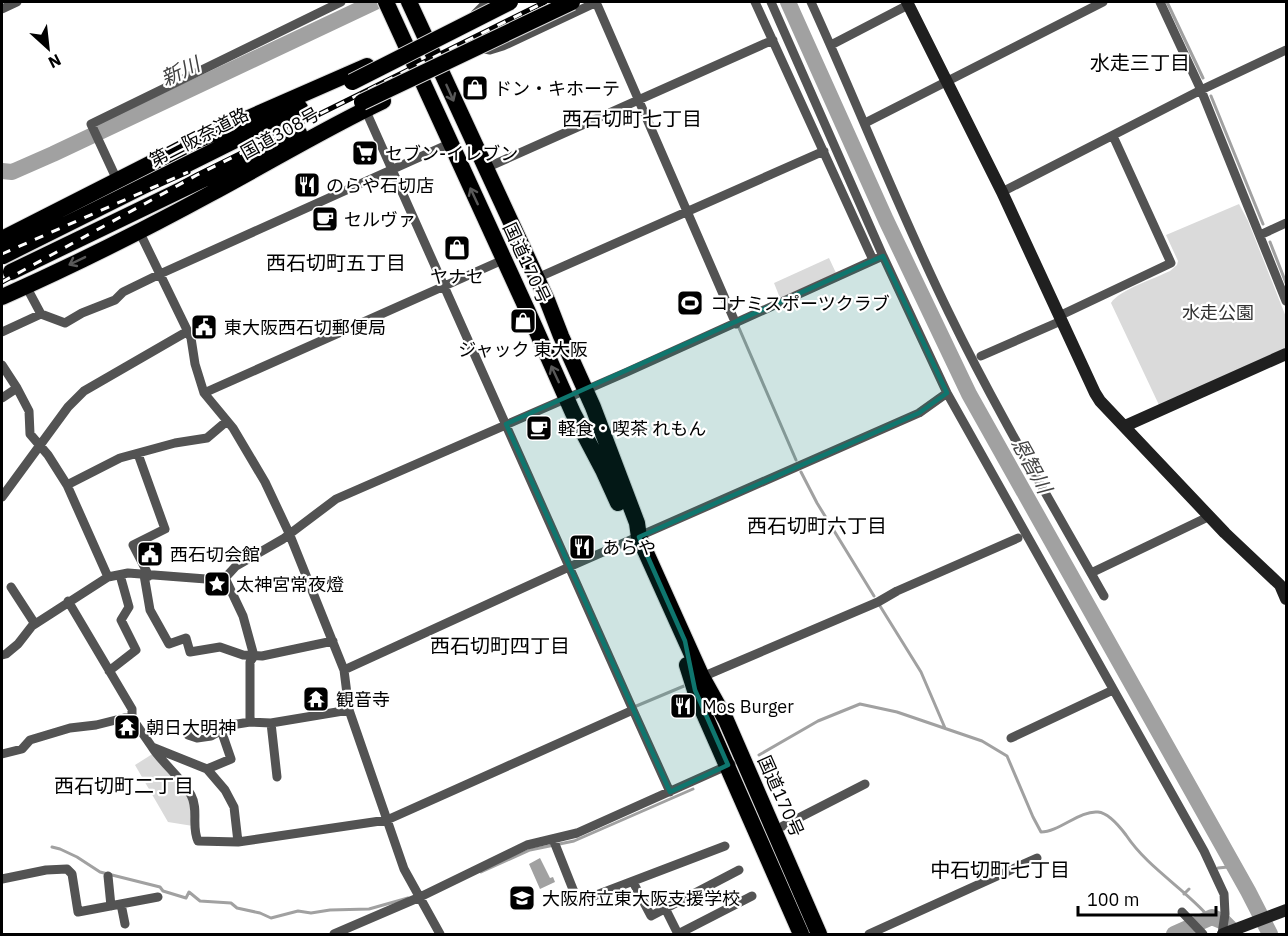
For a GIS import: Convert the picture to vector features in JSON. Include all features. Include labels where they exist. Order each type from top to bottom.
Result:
[{"type":"highway","name":"国道170号","points":[[387,2],[566,398],[629,527],[639,537]]},
{"type":"highway","name":"国道170号","points":[[409,2],[537,278],[585,390],[637,523],[639,537],[685,641]]},
{"type":"highway","name":"国道308号","points":[[2,239],[187,145],[409,50],[481,8],[499,2]]},
{"type":"highway","points":[[409,50],[510,2]]},
{"type":"highway","points":[[426,38],[444,39],[519,2]]},
{"type":"highway","points":[[319,133],[125,228],[11,272],[574,2]]},
{"type":"highway","name":"国道308号","points":[[2,297],[211,194],[364,109],[408,89],[422,76],[574,2]]},
{"type":"highway","name":"第二阪奈道路","points":[[303,96],[108,194],[3,256],[409,50]]},
{"type":"highway","points":[[685,641],[700,653],[707,675],[783,826],[830,934]]},
{"type":"highway","points":[[685,641],[685,655],[692,681],[731,764],[801,934]]},
{"type":"highway","name":"国道170号","points":[[707,675],[717,724],[731,764],[808,934]]},
{"type":"highway","name":"国道170号","points":[[707,675],[819,934]]},
{"type":"street","points":[[2,9],[17,2]]},
{"type":"street","points":[[117,180],[91,124],[341,2]]},
{"type":"street","points":[[480,48],[490,50],[503,45],[596,2],[736,324]]},
{"type":"street","points":[[755,2],[873,260]]},
{"type":"street","points":[[771,2],[883,256],[947,393],[1209,862],[1224,894],[1225,914],[1222,934],[1285,910]]},
{"type":"street","points":[[811,2],[949,313],[1003,417],[1104,596]]},
{"type":"street","points":[[869,121],[1103,2]]},
{"type":"street","points":[[1160,2],[1201,90],[1287,301]]},
{"type":"street","points":[[831,45],[907,3],[1002,192],[1100,401],[1209,516],[1280,585],[1287,599]]},
{"type":"street","points":[[486,168],[773,39]]},
{"type":"street","points":[[1002,192],[1201,90],[1287,50]]},
{"type":"street","points":[[364,109],[445,285],[670,792]]},
{"type":"street","points":[[981,356],[1171,263],[1113,136]]},
{"type":"street","points":[[26,286],[41,314],[64,323],[115,300],[123,292],[160,274],[451,143]]},
{"type":"street","points":[[537,278],[824,151]]},
{"type":"street","points":[[1260,235],[1287,223]]},
{"type":"street","points":[[139,231],[191,338],[195,364],[204,393],[227,421],[265,482],[289,533],[344,670],[349,710],[404,869],[441,934]]},
{"type":"street","points":[[2,655],[18,644],[35,624],[108,577],[128,573],[219,580],[225,578],[236,566],[283,539],[336,498],[736,324],[883,256]]},
{"type":"street","points":[[204,393],[505,260]]},
{"type":"street","points":[[2,332],[41,314]]},
{"type":"street","points":[[2,497],[68,407],[84,391],[188,331]]},
{"type":"street","points":[[1125,426],[1287,354]]},
{"type":"street","points":[[2,365],[29,411],[30,434],[67,485],[108,577]]},
{"type":"street","points":[[2,398],[17,388]]},
{"type":"street","points":[[344,670],[569,567],[919,413],[947,393]]},
{"type":"street","points":[[67,485],[120,458],[175,443],[207,438],[227,421]]},
{"type":"street","points":[[138,454],[165,529],[133,545],[146,575],[150,610],[169,644],[186,638],[190,652],[220,647],[243,655],[254,656],[273,655],[333,641]]},
{"type":"street","points":[[1091,573],[1209,516]]},
{"type":"street","points":[[707,675],[878,602],[897,591],[1018,538]]},
{"type":"street","points":[[109,671],[136,650],[121,620],[129,607],[120,575]]},
{"type":"street","points":[[225,578],[243,616],[254,656],[250,662],[250,722]]},
{"type":"street","points":[[11,587],[35,624]]},
{"type":"street","points":[[68,602],[132,709],[132,718],[190,794],[196,807],[195,834],[198,841],[238,842],[387,819],[633,711]]},
{"type":"street","points":[[1011,738],[1113,690]]},
{"type":"street","points":[[188,735],[197,738],[211,736],[231,725],[250,722],[271,723],[349,710]]},
{"type":"street","points":[[2,754],[22,749],[30,740],[70,728],[132,718]]},
{"type":"street","points":[[271,723],[277,777]]},
{"type":"street","points":[[207,769],[231,759],[221,730]]},
{"type":"street","points":[[152,747],[207,769],[225,790],[234,807],[238,842]]},
{"type":"street","points":[[334,934],[420,897],[527,845],[577,833],[731,764]]},
{"type":"street","points":[[783,826],[865,784]]},
{"type":"street","points":[[553,839],[578,902],[725,846]]},
{"type":"street","points":[[869,934],[1037,858]]},
{"type":"street","points":[[2,879],[46,870],[67,869],[72,873],[78,912],[158,897]]},
{"type":"street","points":[[633,882],[651,916],[739,870]]},
{"type":"street","points":[[108,876],[116,905],[125,924]]},
{"type":"street","points":[[665,908],[678,934],[752,896]]},
{"type":"street","points":[[1182,912],[1201,932]]},
{"type":"highlighted area","points":[[883,256],[947,393],[919,413],[639,537],[685,641],[695,690],[728,765],[670,792],[506,424]]},
{"type":"green space","name":"水走公園","points":[[1239,204],[1286,317],[1286,348],[1159,405],[1111,303],[1115,298],[1170,271],[1177,265],[1178,261],[1166,235]]},
{"type":"green space","points":[[829,258],[836,273],[780,298],[774,283]]},
{"type":"green space","points":[[154,753],[189,795],[193,826],[168,822],[135,765]]},
{"type":"shaded area","points":[[540,858],[550,878],[553,877],[555,882],[540,889],[529,864]]},
{"type":"waterway","name":"新川","points":[[2,171],[12,172],[53,154],[375,2]]},
{"type":"waterway","name":"恩智川","points":[[788,2],[886,220],[969,394],[1270,934]]},
{"type":"waterway","points":[[1167,2],[1203,78]]},
{"type":"waterway","points":[[1211,96],[1263,224]]},
{"type":"waterway","name":"新川","points":[[2,177],[12,172]]},
{"type":"waterway","points":[[1270,242],[1286,283]]},
{"type":"waterway","points":[[739,328],[796,460]]},
{"type":"waterway","points":[[801,472],[817,503],[874,596]]},
{"type":"waterway","points":[[880,606],[921,672],[945,728]]},
{"type":"waterway","points":[[634,707],[684,686]]},
{"type":"waterway","points":[[759,755],[818,721],[860,704],[897,712],[982,741],[1007,756],[1041,832],[1055,829],[1091,812],[1106,815],[1117,824],[1155,868],[1209,917]]},
{"type":"waterway","points":[[481,872],[530,850],[574,841],[693,789]]},
{"type":"waterway","points":[[52,847],[77,857],[100,872],[160,887],[163,891],[186,898],[189,892],[200,901],[231,903],[237,908],[271,918],[298,911],[311,913],[369,909],[408,898]]},
{"type":"waterway","points":[[1218,868],[1236,869]]},
{"type":"waterway","points":[[1184,894],[1189,889]]},
{"type":"waterway","points":[[1174,934],[1212,917],[1224,922],[1235,933]]},
{"type":"waterway","points":[[1201,921],[1208,924]]},
{"type":"railway","points":[[2,282],[197,175],[545,2]]},
{"type":"railway","points":[[2,254],[188,172]]},
{"type":"place","name":"ドン・キホーテ","points":[[475,88]]},
{"type":"place","name":"セブン-イレブン","points":[[365,153]]},
{"type":"place","name":"のらや石切店","points":[[307,185]]},
{"type":"place","name":"セルヴァ","points":[[325,219]]},
{"type":"place","name":"ヤナセ","points":[[457,248]]},
{"type":"place","name":"コナミスポーツクラブ","points":[[690,303]]},
{"type":"place","name":"ジャック 東大阪","points":[[523,321]]},
{"type":"place","name":"東大阪西石切郵便局","points":[[204,327]]},
{"type":"place","name":"軽食・喫茶 れもん","points":[[539,428]]},
{"type":"place","name":"あらや","points":[[582,547]]},
{"type":"place","name":"西石切会館","points":[[150,554]]},
{"type":"place","name":"太神宮常夜燈","points":[[217,584]]},
{"type":"place","name":"観音寺","points":[[316,699]]},
{"type":"place","name":"Mos Burger","points":[[683,706]]},
{"type":"place","name":"朝日大明神","points":[[127,727]]},
{"type":"place","name":"大阪府立東大阪支援学校","points":[[522,898]]},
{"type":"district","name":"水走三丁目","points":[[1140,62]]},
{"type":"district","name":"西石切町七丁目","points":[[632,118]]},
{"type":"district","name":"西石切町五丁目","points":[[336,262]]},
{"type":"district","name":"西石切町六丁目","points":[[817,525]]},
{"type":"district","name":"西石切町四丁目","points":[[500,645]]},
{"type":"district","name":"西石切町二丁目","points":[[124,785]]},
{"type":"district","name":"中石切町七丁目","points":[[1000,869]]}]
